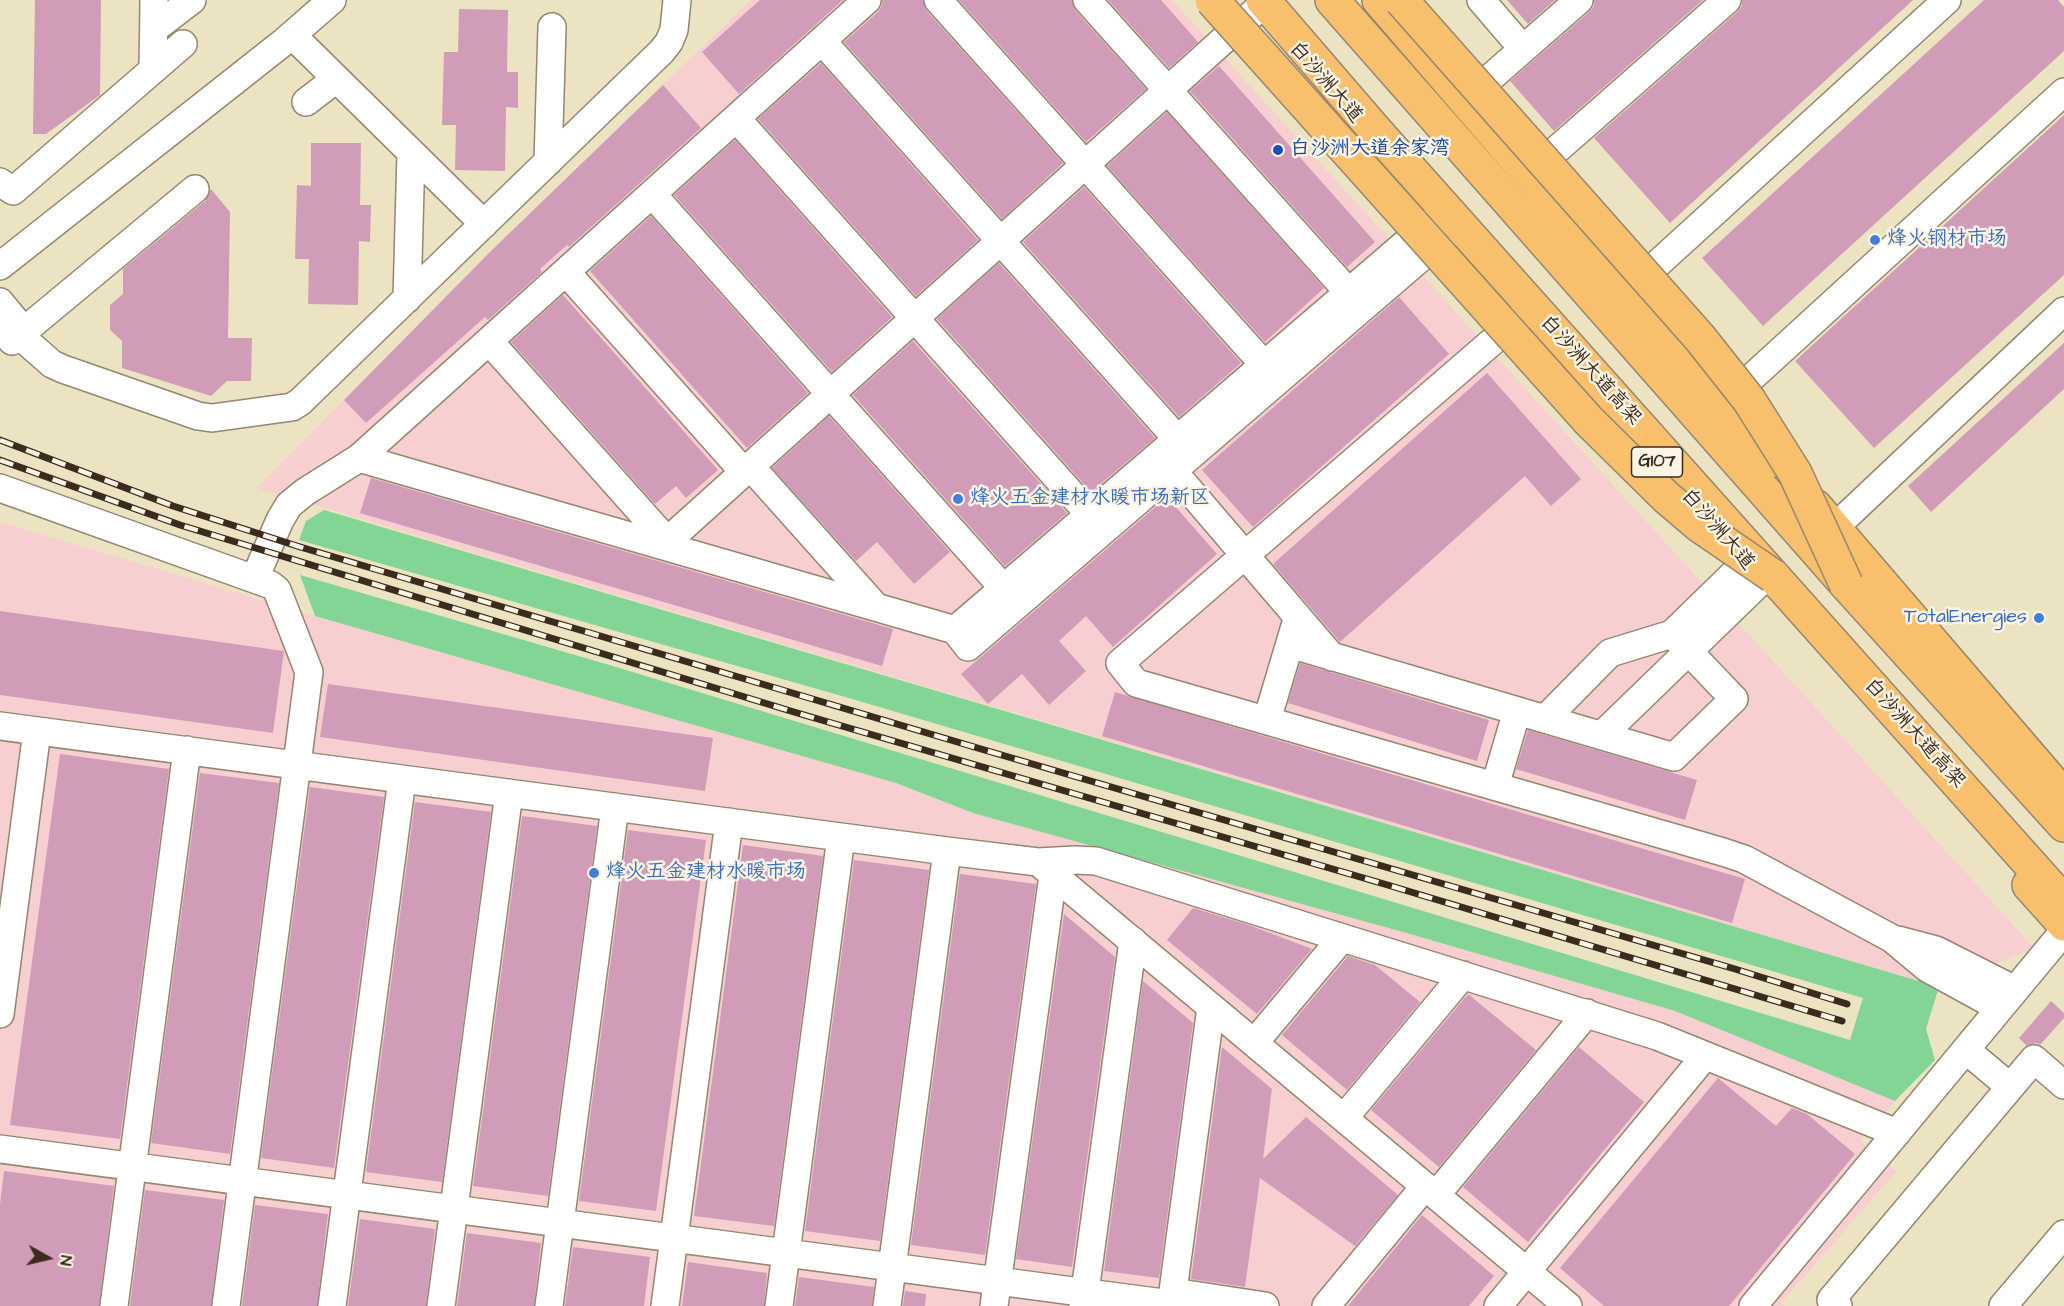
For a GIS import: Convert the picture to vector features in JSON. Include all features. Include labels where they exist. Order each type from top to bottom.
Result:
[{"type":"main road","points":[[1212,0],[1589,422],[1674,505],[1760,573]]},
{"type":"main road","points":[[1332,0],[1846,584],[2064,825]]},
{"type":"main road","points":[[1379,0],[2064,796]]},
{"type":"main road","points":[[1401,0],[1700,338],[1749,400],[1795,473],[1846,584]]},
{"type":"main road","name":"白沙洲大道高架","points":[[1258,3],[1383,139],[1760,573],[2064,902]]},
{"type":"main road","name":"白沙洲大道","points":[[1258,3],[1446,222],[1760,573],[2064,924]]},
{"type":"street","points":[[153,69],[154,0]]},
{"type":"street","points":[[154,29],[192,0]]},
{"type":"street","points":[[0,266],[292,35],[332,0]]},
{"type":"street","points":[[0,302],[14,331],[52,364],[63,369],[198,416],[212,418],[292,407],[300,402],[662,51],[674,30],[676,0]]},
{"type":"street","points":[[255,578],[280,520],[289,505],[305,492],[359,458],[867,0]]},
{"type":"street","points":[[938,0],[1271,373]]},
{"type":"street","points":[[1088,0],[1355,300]]},
{"type":"street","points":[[1481,0],[1523,49]]},
{"type":"street","points":[[1465,99],[1579,0]]},
{"type":"street","points":[[1529,174],[1727,0]]},
{"type":"street","points":[[1629,290],[1947,0]]},
{"type":"street","points":[[665,543],[1168,90],[1258,3]]},
{"type":"street","points":[[548,162],[552,27]]},
{"type":"street","points":[[292,35],[484,224]]},
{"type":"street","points":[[822,41],[1000,241],[1175,455],[1245,555],[1332,657]]},
{"type":"street","points":[[2,187],[13,191],[183,44]]},
{"type":"street","points":[[306,102],[336,79]]},
{"type":"street","points":[[1725,402],[2064,92]]},
{"type":"street","points":[[736,118],[1097,523]]},
{"type":"street","points":[[407,299],[411,152]]},
{"type":"street","points":[[14,331],[195,189]]},
{"type":"street","points":[[651,194],[1011,597]]},
{"type":"street","points":[[359,458],[665,543],[955,630],[968,647],[1011,597],[1446,222]]},
{"type":"street","points":[[566,272],[876,607]]},
{"type":"street","points":[[1834,528],[2064,311]]},
{"type":"street","points":[[1527,313],[1120,663],[1137,683],[1744,859],[1891,938],[1936,950],[2008,999]]},
{"type":"street","points":[[489,341],[665,543]]},
{"type":"street","points":[[0,488],[271,585],[277,590],[309,672],[226,1306]]},
{"type":"street","points":[[1602,735],[1680,643],[1760,573]]},
{"type":"street","points":[[1267,720],[1298,616]]},
{"type":"street","points":[[1545,719],[1610,652],[1680,643]]},
{"type":"street","points":[[1290,644],[1674,757],[1734,699],[1680,643]]},
{"type":"street","points":[[1495,786],[1517,711]]},
{"type":"street","points":[[0,726],[947,851],[1046,868],[1075,860],[1096,861],[1657,1036],[1897,1133]]},
{"type":"street","points":[[0,1014],[37,731]]},
{"type":"street","points":[[114,1306],[187,750]]},
{"type":"street","points":[[332,1306],[402,779]]},
{"type":"street","points":[[441,1306],[510,793]]},
{"type":"street","points":[[549,1306],[615,807]]},
{"type":"street","points":[[665,1306],[729,822]]},
{"type":"street","points":[[780,1306],[841,837]]},
{"type":"street","points":[[887,1306],[947,851]]},
{"type":"street","points":[[1046,868],[1568,1306]]},
{"type":"street","points":[[996,1294],[1046,868]]},
{"type":"street","points":[[1754,1306],[2064,931]]},
{"type":"street","points":[[1254,1043],[1342,938]]},
{"type":"street","points":[[1084,1299],[1133,941]]},
{"type":"street","points":[[1344,1118],[1463,975]]},
{"type":"street","points":[[1171,1301],[1211,1006]]},
{"type":"street","points":[[1326,1306],[1431,1191],[1587,1013]]},
{"type":"street","points":[[1972,1043],[2016,1080]]},
{"type":"street","points":[[1498,1306],[1705,1056]]},
{"type":"street","points":[[1838,1306],[1831,1300],[2034,1059],[2064,1085]]},
{"type":"street","points":[[0,1149],[892,1267],[996,1294],[1265,1306]]},
{"type":"street","points":[[2003,1306],[2064,1234]]},
{"type":"shaded area","name":"烽火五金建材水暖市场新区","points":[[751,0],[1172,0],[2034,948],[1939,987],[257,488],[491,251]]},
{"type":"shaded area","name":"烽火五金建材水暖市场","points":[[0,522],[315,616],[896,783],[973,813],[1403,932],[1675,1011],[1895,1101],[1860,1141],[1896,1172],[1781,1303],[1785,1306],[0,1306]]},
{"type":"green space","points":[[324,510],[1939,987],[1926,1029],[1935,1060],[1895,1101],[1675,1011],[1403,932],[973,813],[896,783],[315,616],[300,575],[606,664],[1850,1040],[1863,998],[859,701],[299,540],[306,521]]},
{"type":"building","points":[[35,0],[101,0],[100,95],[46,134],[33,134]]},
{"type":"building","points":[[760,0],[843,0],[739,94],[702,52]]},
{"type":"building","points":[[882,0],[923,0],[926,10],[1063,163],[1002,219],[844,42],[878,12]]},
{"type":"building","points":[[959,0],[1072,0],[1075,10],[1146,89],[1086,142]]},
{"type":"building","points":[[1108,0],[1161,0],[1198,42],[1169,68]]},
{"type":"building","points":[[1507,0],[1555,0],[1528,24]]},
{"type":"building","points":[[1594,0],[1703,0],[1554,131],[1510,81],[1589,12],[1594,6]]},
{"type":"building","points":[[1742,0],[1913,0],[1670,223],[1594,138],[1737,12],[1742,6]]},
{"type":"building","points":[[1984,0],[2058,0],[2064,7],[2064,51],[1763,326],[1702,258]]},
{"type":"building","points":[[459,9],[508,10],[507,72],[518,72],[518,108],[506,107],[505,171],[455,170],[456,125],[442,125],[444,52],[458,52]]},
{"type":"building","points":[[821,63],[978,240],[916,296],[758,119]]},
{"type":"building","points":[[1219,66],[1375,242],[1347,267],[1190,91]]},
{"type":"building","points":[[663,85],[701,128],[569,247],[567,245],[540,269],[542,272],[488,320],[485,317],[366,423],[344,400],[491,251]]},
{"type":"building","points":[[1167,112],[1324,288],[1265,342],[1107,166]]},
{"type":"building","points":[[2064,115],[2064,275],[1874,448],[1795,361]]},
{"type":"building","points":[[735,140],[892,317],[832,372],[674,195]]},
{"type":"building","points":[[311,143],[361,143],[360,205],[371,205],[370,242],[359,241],[358,305],[308,304],[309,259],[295,259],[297,185],[311,186]]},
{"type":"building","points":[[1084,187],[1241,363],[1179,417],[1023,242]]},
{"type":"building","points":[[211,189],[230,212],[228,338],[252,338],[251,381],[227,381],[211,396],[122,368],[122,341],[110,330],[110,305],[123,294],[123,269],[205,201]]},
{"type":"building","points":[[651,216],[808,393],[747,448],[590,271]]},
{"type":"building","points":[[999,263],[1155,438],[1091,492],[937,319]]},
{"type":"building","points":[[563,295],[718,470],[686,498],[676,486],[655,504],[511,342]]},
{"type":"building","points":[[1399,297],[1449,354],[1253,527],[1202,470]]},
{"type":"building","points":[[913,341],[1067,513],[1005,566],[853,395]]},
{"type":"building","points":[[2064,343],[2064,389],[1931,512],[1908,486]]},
{"type":"building","points":[[1487,373],[1581,479],[1551,506],[1525,476],[1340,642],[1273,564]]},
{"type":"building","points":[[829,416],[950,552],[914,584],[877,542],[856,561],[772,468]]},
{"type":"building","points":[[371,478],[893,629],[882,666],[360,513]]},
{"type":"building","points":[[1167,497],[1217,554],[1113,647],[1086,616],[1059,641],[1086,671],[1049,705],[1022,674],[988,704],[961,674]]},
{"type":"building","points":[[0,611],[284,651],[273,733],[0,695]]},
{"type":"building","points":[[1300,663],[1489,720],[1477,761],[1288,703]]},
{"type":"building","points":[[328,684],[713,738],[705,791],[320,737]]},
{"type":"building","points":[[1115,692],[1745,879],[1732,923],[1102,736]]},
{"type":"building","points":[[1528,730],[1697,780],[1685,820],[1516,769]]},
{"type":"building","points":[[60,754],[169,769],[120,1139],[10,1125]]},
{"type":"building","points":[[200,773],[279,783],[230,1154],[151,1143]]},
{"type":"building","points":[[310,787],[384,797],[334,1168],[261,1158]]},
{"type":"building","points":[[415,802],[491,812],[442,1182],[366,1172]]},
{"type":"building","points":[[522,816],[597,826],[548,1196],[473,1186]]},
{"type":"building","points":[[628,830],[706,840],[656,1211],[579,1201]]},
{"type":"building","points":[[743,845],[823,856],[774,1226],[694,1216]]},
{"type":"building","points":[[854,860],[929,870],[880,1241],[805,1231]]},
{"type":"building","points":[[960,874],[1036,884],[985,1255],[911,1245]]},
{"type":"building","points":[[1193,908],[1249,925],[1312,949],[1257,1014],[1167,940]]},
{"type":"building","points":[[1064,914],[1115,957],[1072,1267],[1016,1259]]},
{"type":"building","points":[[1348,956],[1375,965],[1420,1002],[1347,1090],[1282,1035]]},
{"type":"building","points":[[1143,981],[1193,1023],[1159,1278],[1104,1271]]},
{"type":"building","points":[[1468,994],[1536,1050],[1439,1167],[1371,1110]]},
{"type":"building","points":[[2051,1001],[2064,1013],[2064,1018],[2040,1045],[2036,1043],[2027,1046],[2019,1038]]},
{"type":"building","points":[[1222,1047],[1272,1089],[1263,1159],[1306,1117],[1398,1195],[1355,1246],[1260,1178],[1245,1287],[1191,1279]]},
{"type":"building","points":[[1579,1047],[1644,1102],[1528,1242],[1463,1187]]},
{"type":"building","points":[[1718,1078],[1776,1126],[1792,1108],[1807,1114],[1855,1154],[1729,1306],[1604,1306],[1560,1268]]},
{"type":"building","points":[[4,1171],[114,1186],[99,1306],[0,1306],[0,1204]]},
{"type":"building","points":[[145,1190],[224,1200],[211,1306],[130,1306]]},
{"type":"building","points":[[255,1205],[328,1214],[317,1306],[242,1306]]},
{"type":"building","points":[[1422,1215],[1494,1276],[1469,1306],[1348,1306]]},
{"type":"building","points":[[360,1219],[435,1229],[426,1306],[348,1306]]},
{"type":"building","points":[[467,1233],[541,1243],[534,1306],[457,1306]]},
{"type":"building","points":[[573,1247],[650,1257],[644,1306],[565,1306]]},
{"type":"building","points":[[688,1262],[767,1273],[764,1306],[682,1306]]},
{"type":"building","points":[[799,1277],[874,1287],[872,1306],[795,1306]]},
{"type":"building","points":[[905,1291],[926,1294],[925,1306],[903,1306]]},
{"type":"railway","points":[[0,440],[173,506],[297,546],[1735,969],[1847,1004]]},
{"type":"railway","points":[[0,460],[180,525],[794,712],[1391,886],[1842,1021]]},
{"type":"place","name":"白沙洲大道余家湾","points":[[1278,150]]},
{"type":"place","name":"烽火钢材市场","points":[[1875,240]]},
{"type":"place","name":"烽火五金建材水暖市场新区","points":[[958,499]]},
{"type":"place","name":"TotalEnergies","points":[[2039,618]]},
{"type":"place","name":"烽火五金建材水暖市场","points":[[594,873]]}]
